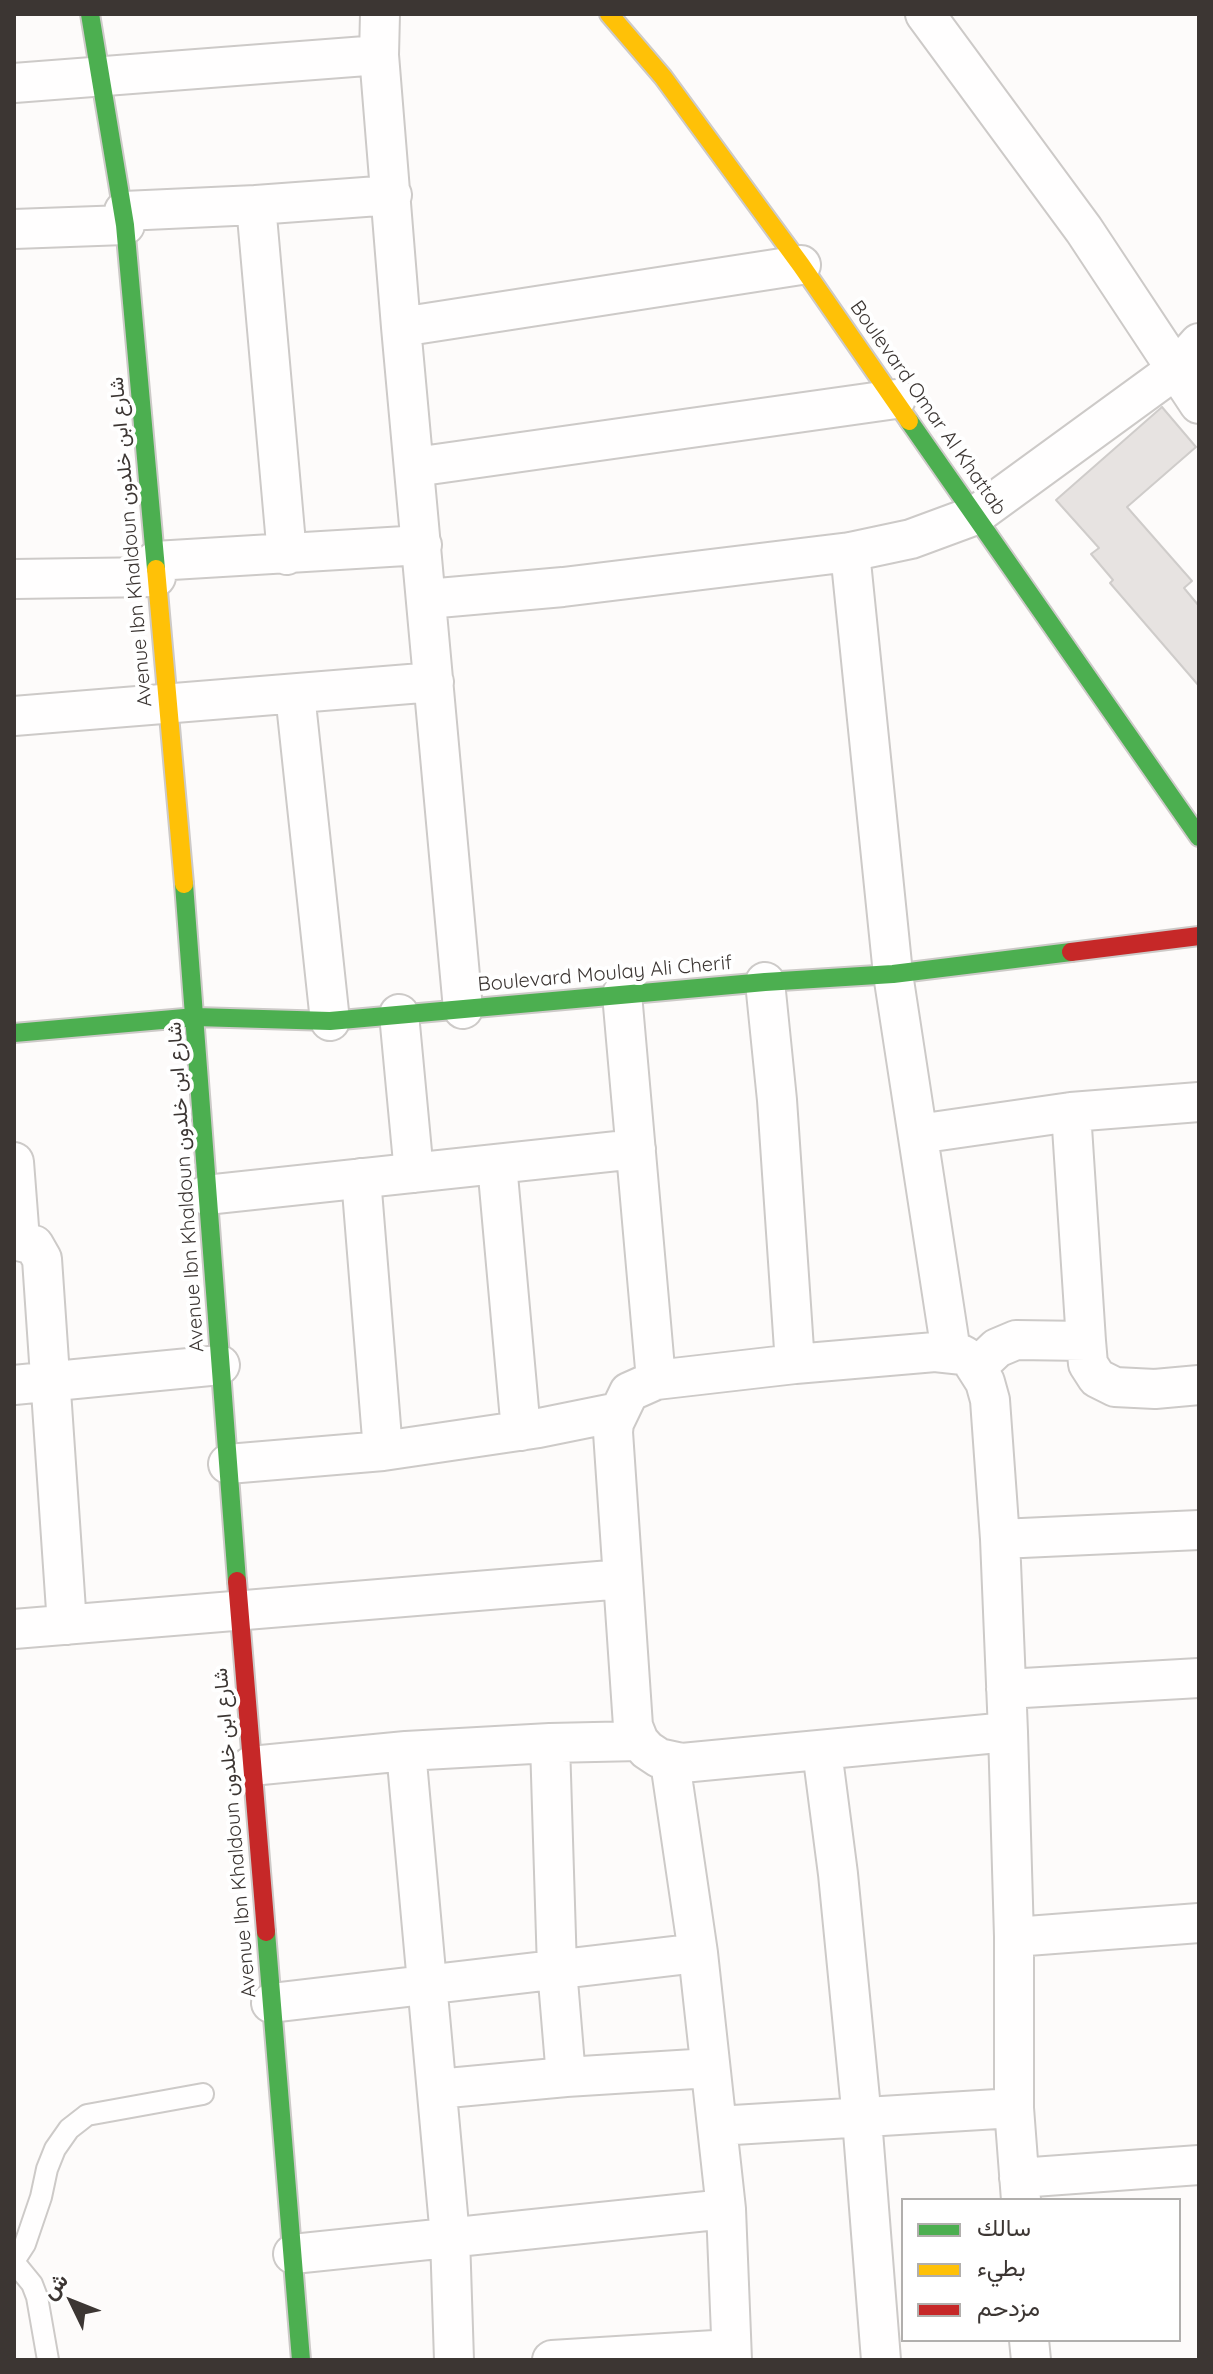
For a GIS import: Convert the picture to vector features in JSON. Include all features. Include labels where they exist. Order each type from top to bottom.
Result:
[{"type":"street","name":"Avenue Ibn Khaldoun شارع ابن خلدون","points":[[90,14],[98,77],[124,218],[196,1017],[206,1195],[301,2360]]},
{"type":"street","points":[[380,14],[379,55],[401,327],[463,1009]]},
{"type":"street","name":"Boulevard Omar Al Khattab","points":[[609,14],[663,77],[896,399],[989,505],[1199,837]]},
{"type":"street","points":[[925,14],[1084,230],[1187,356],[1199,404]]},
{"type":"street","points":[[14,83],[379,55]]},
{"type":"street","points":[[14,229],[392,195]]},
{"type":"street","points":[[256,205],[287,555]]},
{"type":"street","points":[[401,327],[801,265]]},
{"type":"street","points":[[427,599],[563,587],[850,552],[911,539],[989,505],[1187,356]]},
{"type":"street","points":[[415,467],[896,399]]},
{"type":"street","points":[[14,579],[422,545]]},
{"type":"street","points":[[850,552],[893,974],[918,1134],[964,1360],[985,1382],[990,1400],[1000,1539],[1008,1732],[1014,1937],[1014,2108],[1020,2189],[1199,2165]]},
{"type":"street","points":[[14,716],[434,682]]},
{"type":"street","points":[[295,694],[330,1021]]},
{"type":"street","name":"Boulevard Moulay Ali Cherif","points":[[14,1033],[196,1017],[330,1021],[765,982],[893,974],[1199,936]]},
{"type":"street","points":[[765,982],[777,1100],[795,1364]]},
{"type":"street","points":[[622,994],[656,1380]]},
{"type":"street","points":[[399,1014],[414,1173]]},
{"type":"street","points":[[918,1134],[1071,1112],[1199,1102]]},
{"type":"street","points":[[1071,1112],[1088,1364],[1097,1378],[1115,1387],[1155,1389],[1199,1385]]},
{"type":"street","points":[[206,1195],[636,1149]]},
{"type":"street","points":[[14,1162],[17,1240],[34,1245],[42,1259],[31,1383],[67,1625]]},
{"type":"street","points":[[497,1164],[521,1431]]},
{"type":"street","points":[[361,1178],[383,1451]]},
{"type":"street","points":[[1008,1732],[822,1751],[670,1762],[659,1758],[639,1741],[633,1726],[613,1432],[618,1412],[629,1392],[656,1380],[795,1364],[964,1360],[1016,1340],[1086,1341]]},
{"type":"street","points":[[31,1383],[220,1365]]},
{"type":"street","points":[[228,1464],[383,1451],[521,1431],[618,1412]]},
{"type":"street","points":[[1000,1539],[1199,1530]]},
{"type":"street","points":[[14,1629],[623,1579]]},
{"type":"street","points":[[1006,1689],[1199,1678]]},
{"type":"street","points":[[251,1766],[406,1751],[639,1741]]},
{"type":"street","points":[[550,1743],[557,1969],[566,2077]]},
{"type":"street","points":[[406,1751],[450,2237],[454,2360]]},
{"type":"street","points":[[822,1751],[838,1874],[862,2119],[881,2360]]},
{"type":"street","points":[[552,2360],[731,2354],[726,2209],[698,1953],[670,1762]]},
{"type":"street","points":[[1014,1937],[1199,1923]]},
{"type":"street","points":[[271,2003],[698,1953]]},
{"type":"street","points":[[437,2089],[710,2068]]},
{"type":"street","points":[[717,2126],[1014,2108]]},
{"type":"street","points":[[293,2254],[726,2209]]},
{"type":"lane","points":[[48,2360],[37,2297],[32,2284],[14,2262],[25,2244],[51,2159],[69,2129],[87,2115],[203,2094]]},
{"type":"building","points":[[1162,407],[1196,447],[1127,507],[1192,581],[1184,588],[1199,606],[1199,686],[1110,583],[1113,580],[1091,554],[1099,548],[1056,500]]},
{"type":"traffic: fast","points":[[90,14],[125,225],[156,569]]},
{"type":"traffic: fast","points":[[909,421],[1199,837]]},
{"type":"traffic: fast","points":[[184,884],[237,1581]]},
{"type":"traffic: fast","points":[[14,1033],[196,1017],[330,1021],[765,982],[893,974],[1071,952]]},
{"type":"traffic: fast","points":[[266,1932],[301,2360]]},
{"type":"traffic: slow","points":[[609,14],[663,77],[801,265],[909,421]]},
{"type":"traffic: slow","points":[[156,569],[184,884]]},
{"type":"traffic: jam","points":[[1071,952],[1199,936]]},
{"type":"traffic: jam","points":[[237,1581],[266,1932]]}]
